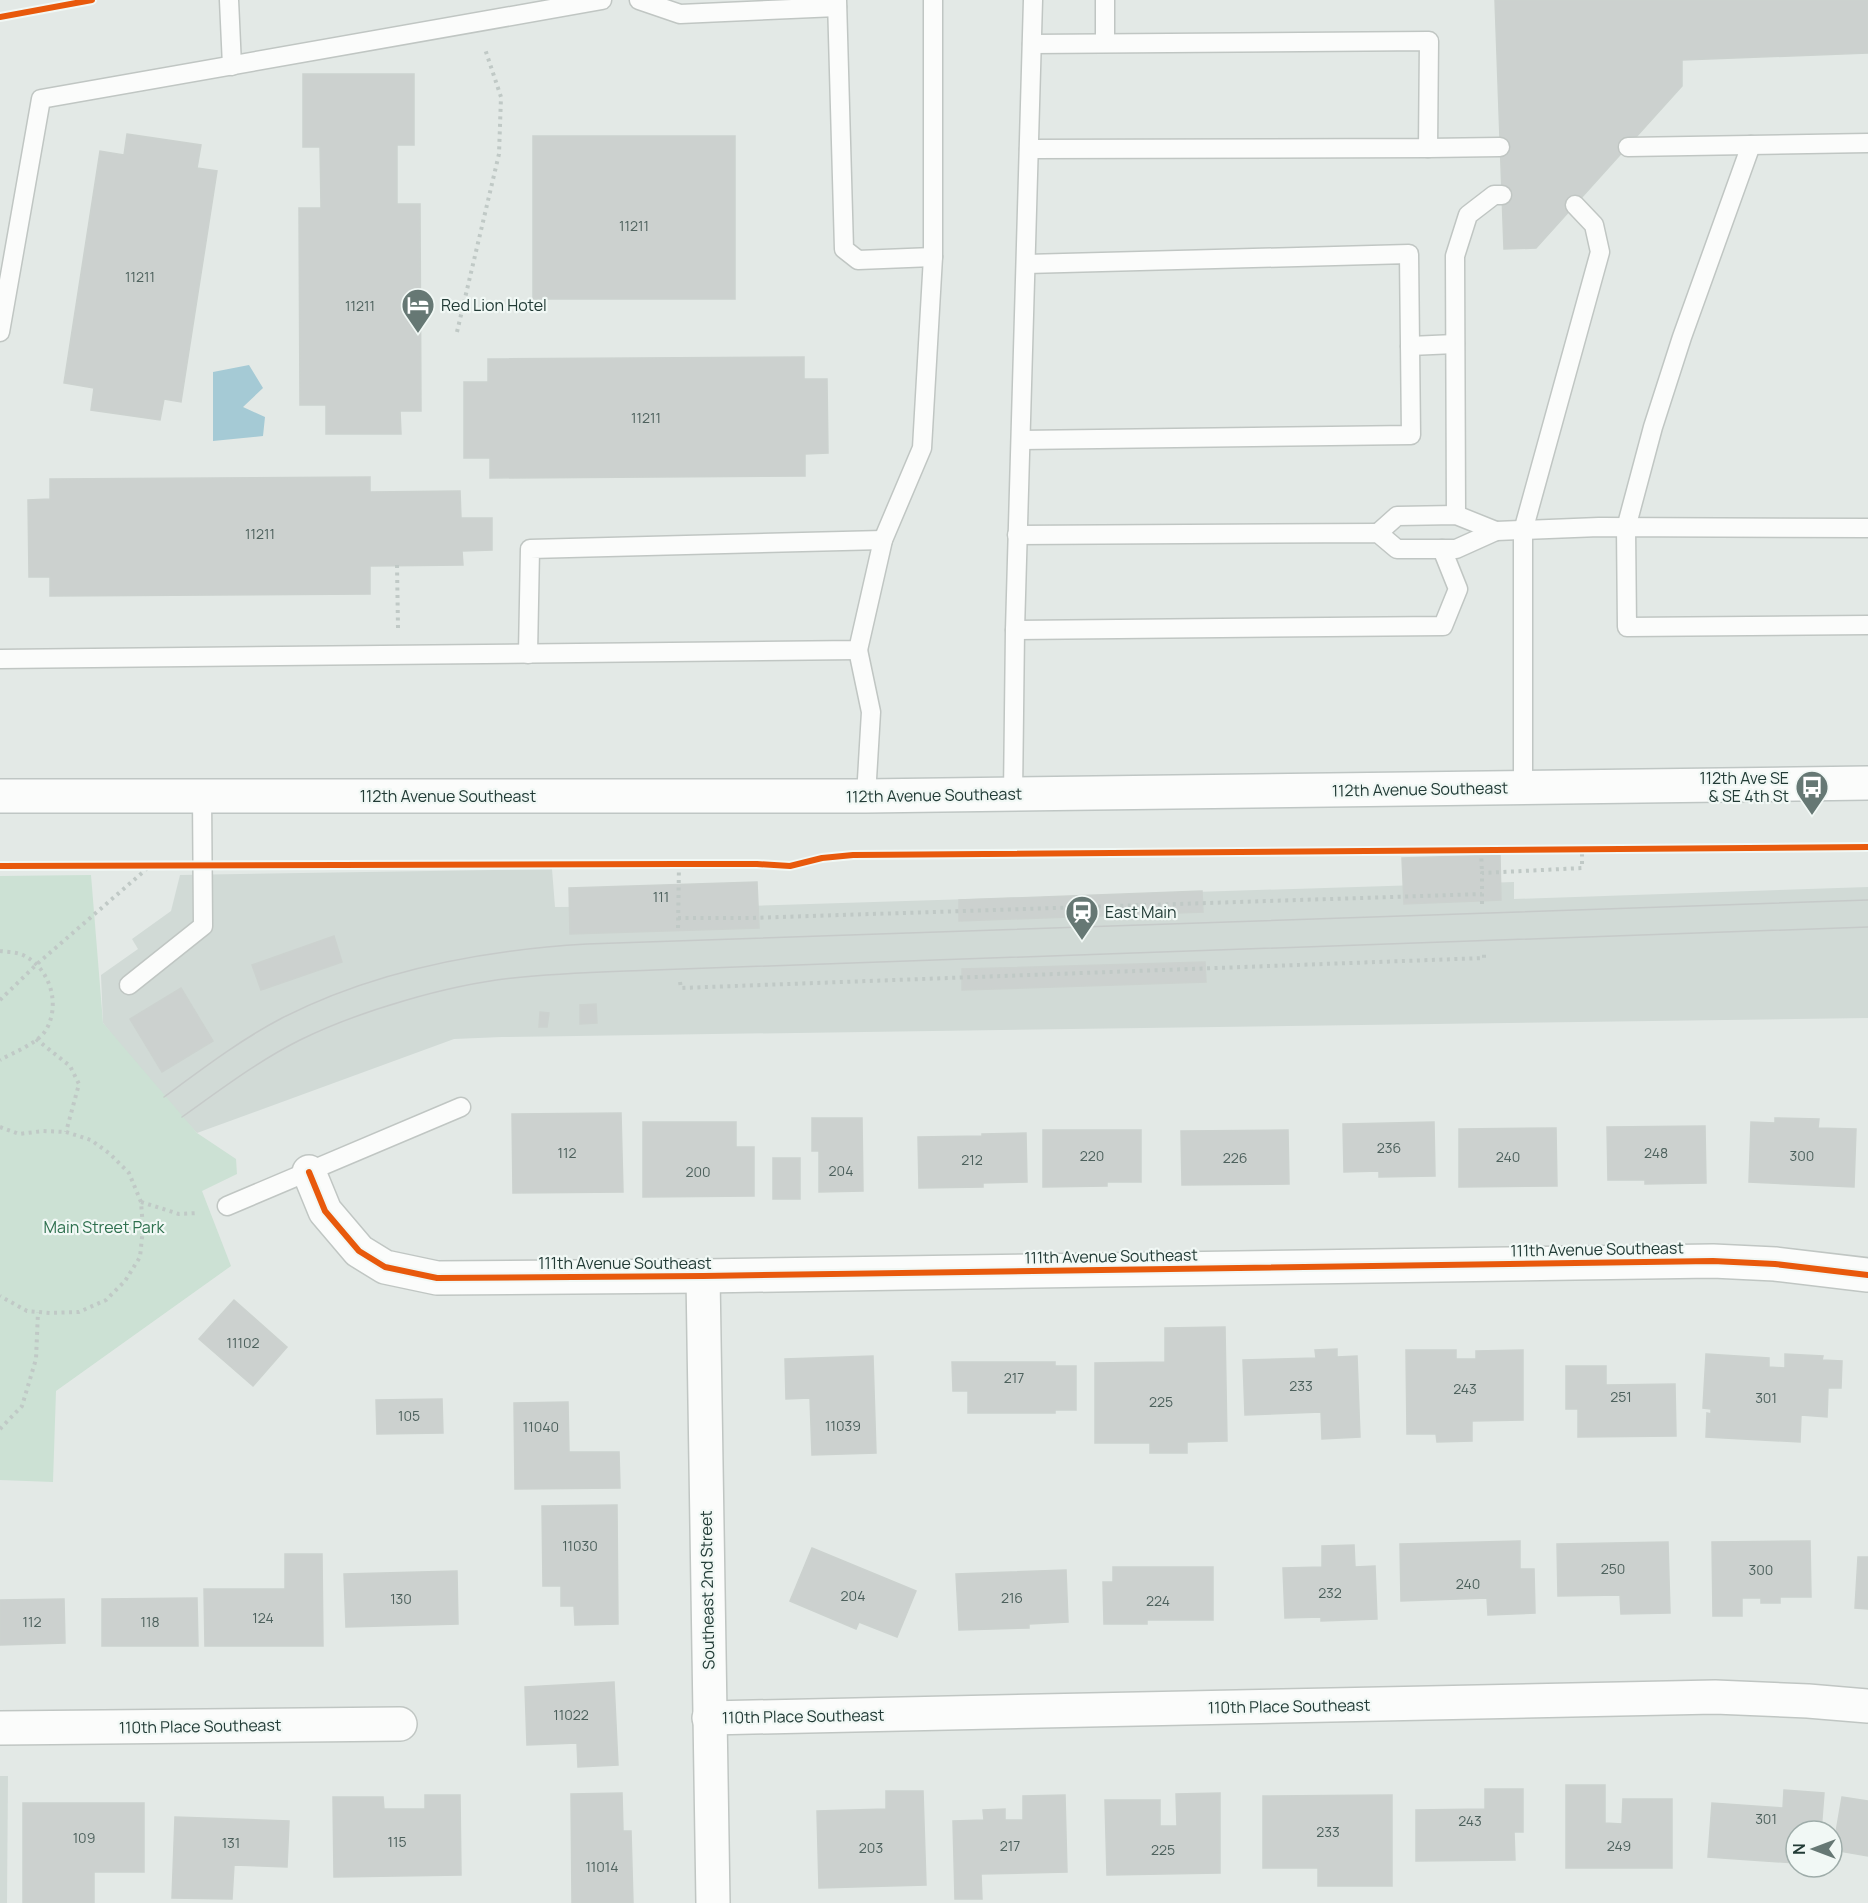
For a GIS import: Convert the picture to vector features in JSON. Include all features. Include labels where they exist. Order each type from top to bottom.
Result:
[{"type":"street","name":"112th Avenue Southeast","points":[[0,796],[1013,795],[1868,783]]},
{"type":"street","name":"111th Avenue Southeast","points":[[309,1172],[325,1210],[359,1251],[385,1267],[437,1278],[1713,1261],[1774,1264],[1868,1275]]},
{"type":"street","name":"Southeast 2nd Street","points":[[703,1276],[713,1903]]},
{"type":"street","name":"110th Place Southeast","points":[[709,1718],[1715,1697],[1868,1706]]},
{"type":"street","name":"110th Place Southeast","points":[[0,1728],[400,1724]]},
{"type":"lane","points":[[229,0],[232,66]]},
{"type":"lane","points":[[0,332],[41,99],[602,0]]},
{"type":"lane","points":[[639,0],[680,14],[837,4],[844,249],[858,260],[933,257]]},
{"type":"lane","points":[[866,796],[871,712],[858,650],[883,540],[922,448],[933,257],[933,0]]},
{"type":"lane","points":[[1013,795],[1017,535],[1033,0]]},
{"type":"lane","points":[[1105,0],[1105,43]]},
{"type":"lane","points":[[1032,44],[1429,41],[1428,147]]},
{"type":"lane","points":[[1628,147],[1868,143]]},
{"type":"lane","points":[[1751,145],[1682,337],[1653,427],[1626,528],[1627,627],[1868,625]]},
{"type":"lane","points":[[1029,149],[1500,147]]},
{"type":"lane","points":[[1456,514],[1455,256],[1468,215],[1494,195],[1502,195]]},
{"type":"lane","points":[[1523,788],[1523,531],[1600,252],[1594,225],[1575,205]]},
{"type":"lane","points":[[1020,440],[1411,435],[1409,254],[1026,264]]},
{"type":"lane","points":[[1410,346],[1455,344]]},
{"type":"lane","points":[[1378,533],[1397,516],[1456,514],[1496,531],[1626,528],[1868,528]]},
{"type":"lane","points":[[1017,535],[1378,533],[1397,549],[1456,549],[1496,531]]},
{"type":"lane","points":[[528,654],[530,549],[883,540]]},
{"type":"lane","points":[[1015,630],[1443,626],[1458,589],[1442,549]]},
{"type":"lane","points":[[0,659],[858,650]]},
{"type":"lane","points":[[129,985],[203,926],[202,795]]},
{"type":"lane","points":[[227,1206],[461,1107]]},
{"type":"path","points":[[457,332],[499,154],[501,97],[476,23]]},
{"type":"path","points":[[398,566],[399,655]]},
{"type":"path","points":[[1482,873],[1582,868],[1582,849]]},
{"type":"path","points":[[1571,850],[1594,849]]},
{"type":"path","points":[[1469,851],[1492,851]]},
{"type":"path","points":[[1481,851],[1482,904]]},
{"type":"path","points":[[667,864],[690,864]]},
{"type":"path","points":[[678,928],[679,864]]},
{"type":"path","points":[[139,866],[203,866]]},
{"type":"path","points":[[0,1000],[37,964],[150,866]]},
{"type":"path","points":[[678,918],[762,918],[1482,894]]},
{"type":"path","points":[[0,951],[22,954],[37,964],[53,995],[53,1014],[45,1032],[0,1060]]},
{"type":"path","points":[[680,982],[681,988],[1484,958],[1484,952]]},
{"type":"path","points":[[36,1039],[70,1066],[79,1084],[66,1132]]},
{"type":"path","points":[[0,1127],[19,1134],[43,1131],[66,1132],[91,1140],[110,1154],[129,1173],[141,1202],[143,1228],[140,1257],[125,1281],[106,1300],[79,1312],[38,1312],[27,1311],[0,1296]]},
{"type":"path","points":[[141,1202],[179,1214],[193,1214],[227,1206]]},
{"type":"path","points":[[0,1430],[22,1406],[36,1359],[38,1312]]},
{"type":"shaded area","points":[[552,869],[555,907],[750,906],[1514,882],[1514,899],[1868,887],[1868,1018],[454,1039],[197,1133],[149,1081],[103,1023],[101,975],[138,949],[132,939],[171,911],[180,875]]},
{"type":"shaded area","points":[[0,1776],[8,1776],[7,1903],[0,1903]]},
{"type":"green space","name":"Main Street Park","points":[[91,875],[103,1023],[197,1133],[236,1159],[237,1174],[202,1191],[231,1266],[56,1391],[53,1482],[0,1480],[0,876]]},
{"type":"water","points":[[249,365],[263,388],[243,407],[265,417],[263,436],[213,441],[213,372]]},
{"type":"building","points":[[1495,0],[1868,0],[1868,53],[1682,60],[1682,86],[1536,248],[1504,249]]},
{"type":"building","points":[[303,74],[414,74],[414,145],[397,145],[397,204],[420,204],[421,411],[400,411],[401,434],[326,434],[326,405],[300,405],[299,208],[321,208],[320,147],[303,147]]},
{"type":"building","points":[[127,134],[201,145],[197,168],[217,171],[181,402],[164,399],[160,420],[91,410],[94,388],[64,383],[100,151],[124,155]]},
{"type":"building","points":[[533,136],[735,136],[735,299],[533,299]]},
{"type":"building","points":[[804,357],[804,379],[827,379],[828,453],[805,454],[805,476],[490,478],[490,458],[464,458],[464,382],[488,382],[488,359]]},
{"type":"building","points":[[370,477],[370,492],[460,491],[461,518],[492,518],[492,550],[462,551],[463,565],[370,566],[370,594],[50,596],[50,577],[29,577],[28,500],[50,499],[50,479]]},
{"type":"building","points":[[1500,855],[1501,900],[1404,904],[1402,858]]},
{"type":"building","points":[[757,882],[759,928],[570,934],[569,888]]},
{"type":"building","points":[[1202,891],[1203,912],[959,921],[959,900]]},
{"type":"building","points":[[334,936],[342,962],[261,990],[252,965]]},
{"type":"building","points":[[1205,962],[1206,982],[962,990],[962,969]]},
{"type":"building","points":[[181,988],[213,1041],[162,1072],[130,1019]]},
{"type":"building","points":[[596,1004],[597,1023],[580,1024],[580,1005]]},
{"type":"building","points":[[540,1012],[549,1013],[547,1027],[539,1027]]},
{"type":"building","points":[[621,1113],[623,1192],[513,1193],[512,1114]]},
{"type":"building","points":[[812,1118],[862,1118],[863,1191],[819,1192],[819,1151],[812,1151]]},
{"type":"building","points":[[1775,1118],[1819,1119],[1818,1128],[1856,1129],[1854,1187],[1749,1182],[1751,1122],[1775,1123]]},
{"type":"building","points":[[643,1122],[736,1122],[736,1147],[754,1147],[754,1196],[643,1197]]},
{"type":"building","points":[[1434,1122],[1435,1176],[1379,1177],[1379,1171],[1344,1172],[1343,1124]]},
{"type":"building","points":[[1705,1126],[1706,1183],[1645,1184],[1645,1180],[1608,1180],[1607,1127]]},
{"type":"building","points":[[1556,1128],[1557,1186],[1459,1187],[1459,1129]]},
{"type":"building","points":[[1043,1130],[1141,1130],[1141,1182],[1107,1182],[1107,1186],[1043,1187]]},
{"type":"building","points":[[1288,1130],[1289,1184],[1182,1185],[1181,1131]]},
{"type":"building","points":[[1026,1133],[1027,1182],[983,1183],[983,1187],[919,1188],[918,1137]]},
{"type":"building","points":[[773,1158],[800,1158],[800,1199],[773,1199]]},
{"type":"building","points":[[234,1300],[287,1347],[253,1386],[199,1339]]},
{"type":"building","points":[[1225,1327],[1227,1441],[1187,1442],[1187,1453],[1150,1453],[1150,1443],[1095,1443],[1095,1363],[1165,1362],[1165,1328]]},
{"type":"building","points":[[1337,1349],[1337,1357],[1357,1356],[1360,1437],[1322,1439],[1321,1412],[1245,1415],[1243,1360],[1316,1358],[1315,1350]]},
{"type":"building","points":[[1406,1350],[1456,1350],[1456,1359],[1476,1359],[1476,1351],[1523,1350],[1523,1420],[1472,1421],[1472,1441],[1437,1442],[1436,1434],[1407,1434]]},
{"type":"building","points":[[1706,1354],[1769,1358],[1769,1367],[1785,1368],[1785,1354],[1823,1356],[1822,1360],[1842,1361],[1841,1388],[1828,1388],[1827,1417],[1801,1415],[1800,1442],[1706,1437],[1707,1413],[1711,1414],[1711,1409],[1703,1408]]},
{"type":"building","points":[[873,1356],[876,1453],[812,1455],[810,1398],[786,1399],[785,1359]]},
{"type":"building","points":[[952,1362],[1055,1362],[1055,1366],[1076,1366],[1076,1410],[1055,1410],[1055,1413],[968,1413],[968,1391],[953,1391]]},
{"type":"building","points":[[1566,1366],[1606,1366],[1606,1385],[1675,1384],[1676,1436],[1578,1437],[1578,1409],[1566,1409]]},
{"type":"building","points":[[442,1399],[443,1433],[377,1434],[376,1400]]},
{"type":"building","points":[[568,1402],[569,1452],[619,1452],[620,1488],[515,1489],[514,1403]]},
{"type":"building","points":[[617,1505],[618,1624],[575,1625],[574,1606],[561,1606],[561,1586],[543,1586],[542,1506]]},
{"type":"building","points":[[1520,1541],[1520,1569],[1534,1569],[1535,1613],[1488,1615],[1487,1598],[1401,1601],[1400,1544]]},
{"type":"building","points":[[1810,1541],[1811,1597],[1780,1597],[1780,1603],[1761,1603],[1761,1598],[1742,1598],[1742,1616],[1713,1616],[1712,1542]]},
{"type":"building","points":[[1668,1542],[1670,1613],[1621,1614],[1620,1595],[1558,1596],[1557,1544]]},
{"type":"building","points":[[1354,1545],[1355,1567],[1375,1566],[1377,1619],[1321,1621],[1321,1617],[1285,1618],[1283,1568],[1322,1567],[1322,1546]]},
{"type":"building","points":[[812,1548],[916,1591],[897,1637],[859,1622],[856,1629],[790,1601]]},
{"type":"building","points":[[285,1554],[322,1554],[323,1646],[205,1646],[204,1589],[285,1589]]},
{"type":"building","points":[[1858,1557],[1868,1557],[1868,1609],[1855,1608]]},
{"type":"building","points":[[1113,1567],[1213,1567],[1213,1620],[1147,1620],[1147,1624],[1104,1624],[1103,1582],[1113,1582]]},
{"type":"building","points":[[1066,1570],[1068,1622],[1029,1624],[1029,1628],[959,1630],[956,1574]]},
{"type":"building","points":[[457,1571],[458,1624],[346,1627],[344,1574]]},
{"type":"building","points":[[197,1598],[198,1646],[102,1646],[102,1599]]},
{"type":"building","points":[[64,1599],[65,1643],[0,1645],[0,1600]]},
{"type":"building","points":[[614,1682],[618,1765],[578,1767],[577,1743],[527,1745],[525,1687]]},
{"type":"building","points":[[1566,1785],[1605,1785],[1605,1823],[1622,1824],[1623,1799],[1672,1799],[1672,1868],[1566,1868]]},
{"type":"building","points":[[1485,1789],[1523,1789],[1523,1832],[1514,1832],[1515,1860],[1416,1861],[1416,1810],[1485,1809]]},
{"type":"building","points":[[1784,1790],[1824,1793],[1822,1819],[1784,1819],[1784,1862],[1708,1857],[1712,1803],[1783,1808]]},
{"type":"building","points":[[886,1791],[923,1791],[926,1885],[819,1888],[817,1811],[886,1809]]},
{"type":"building","points":[[622,1793],[623,1831],[631,1831],[633,1903],[572,1903],[571,1794]]},
{"type":"building","points":[[1220,1793],[1220,1873],[1107,1875],[1105,1800],[1160,1800],[1160,1826],[1177,1826],[1176,1794]]},
{"type":"building","points":[[425,1795],[460,1795],[461,1875],[334,1877],[333,1797],[383,1797],[384,1809],[425,1809]]},
{"type":"building","points":[[1065,1795],[1067,1872],[981,1874],[982,1899],[955,1899],[953,1821],[984,1820],[983,1810],[1005,1809],[1005,1820],[1023,1820],[1023,1796]]},
{"type":"building","points":[[1392,1795],[1392,1886],[1318,1886],[1318,1868],[1263,1868],[1263,1796]]},
{"type":"building","points":[[1842,1797],[1868,1801],[1868,1856],[1844,1852],[1844,1819],[1838,1819]]},
{"type":"building","points":[[23,1803],[144,1803],[144,1872],[94,1872],[94,1903],[23,1903]]},
{"type":"building","points":[[175,1817],[289,1821],[287,1867],[234,1865],[232,1899],[172,1898]]},
{"type":"tram line","points":[[164,1097],[251,1036],[318,1001],[392,975],[431,965],[509,951],[587,944],[1868,900]]},
{"type":"tram line","points":[[182,1117],[269,1057],[323,1029],[376,1009],[433,993],[513,978],[654,970],[1868,927]]},
{"type":"cycle path","points":[[0,17],[92,0]]},
{"type":"cycle path","points":[[0,866],[679,864],[790,866],[822,858],[853,855],[1868,847]]},
{"type":"cycle path","points":[[309,1172],[325,1211],[359,1251],[385,1267],[437,1278],[1713,1261],[1775,1264],[1868,1275]]},
{"type":"place","name":"Red Lion Hotel","points":[[418,334]]},
{"type":"place","name":"112th Ave SE & SE 4th St","points":[[1812,816]]},
{"type":"place","name":"East Main","points":[[1082,941]]}]
